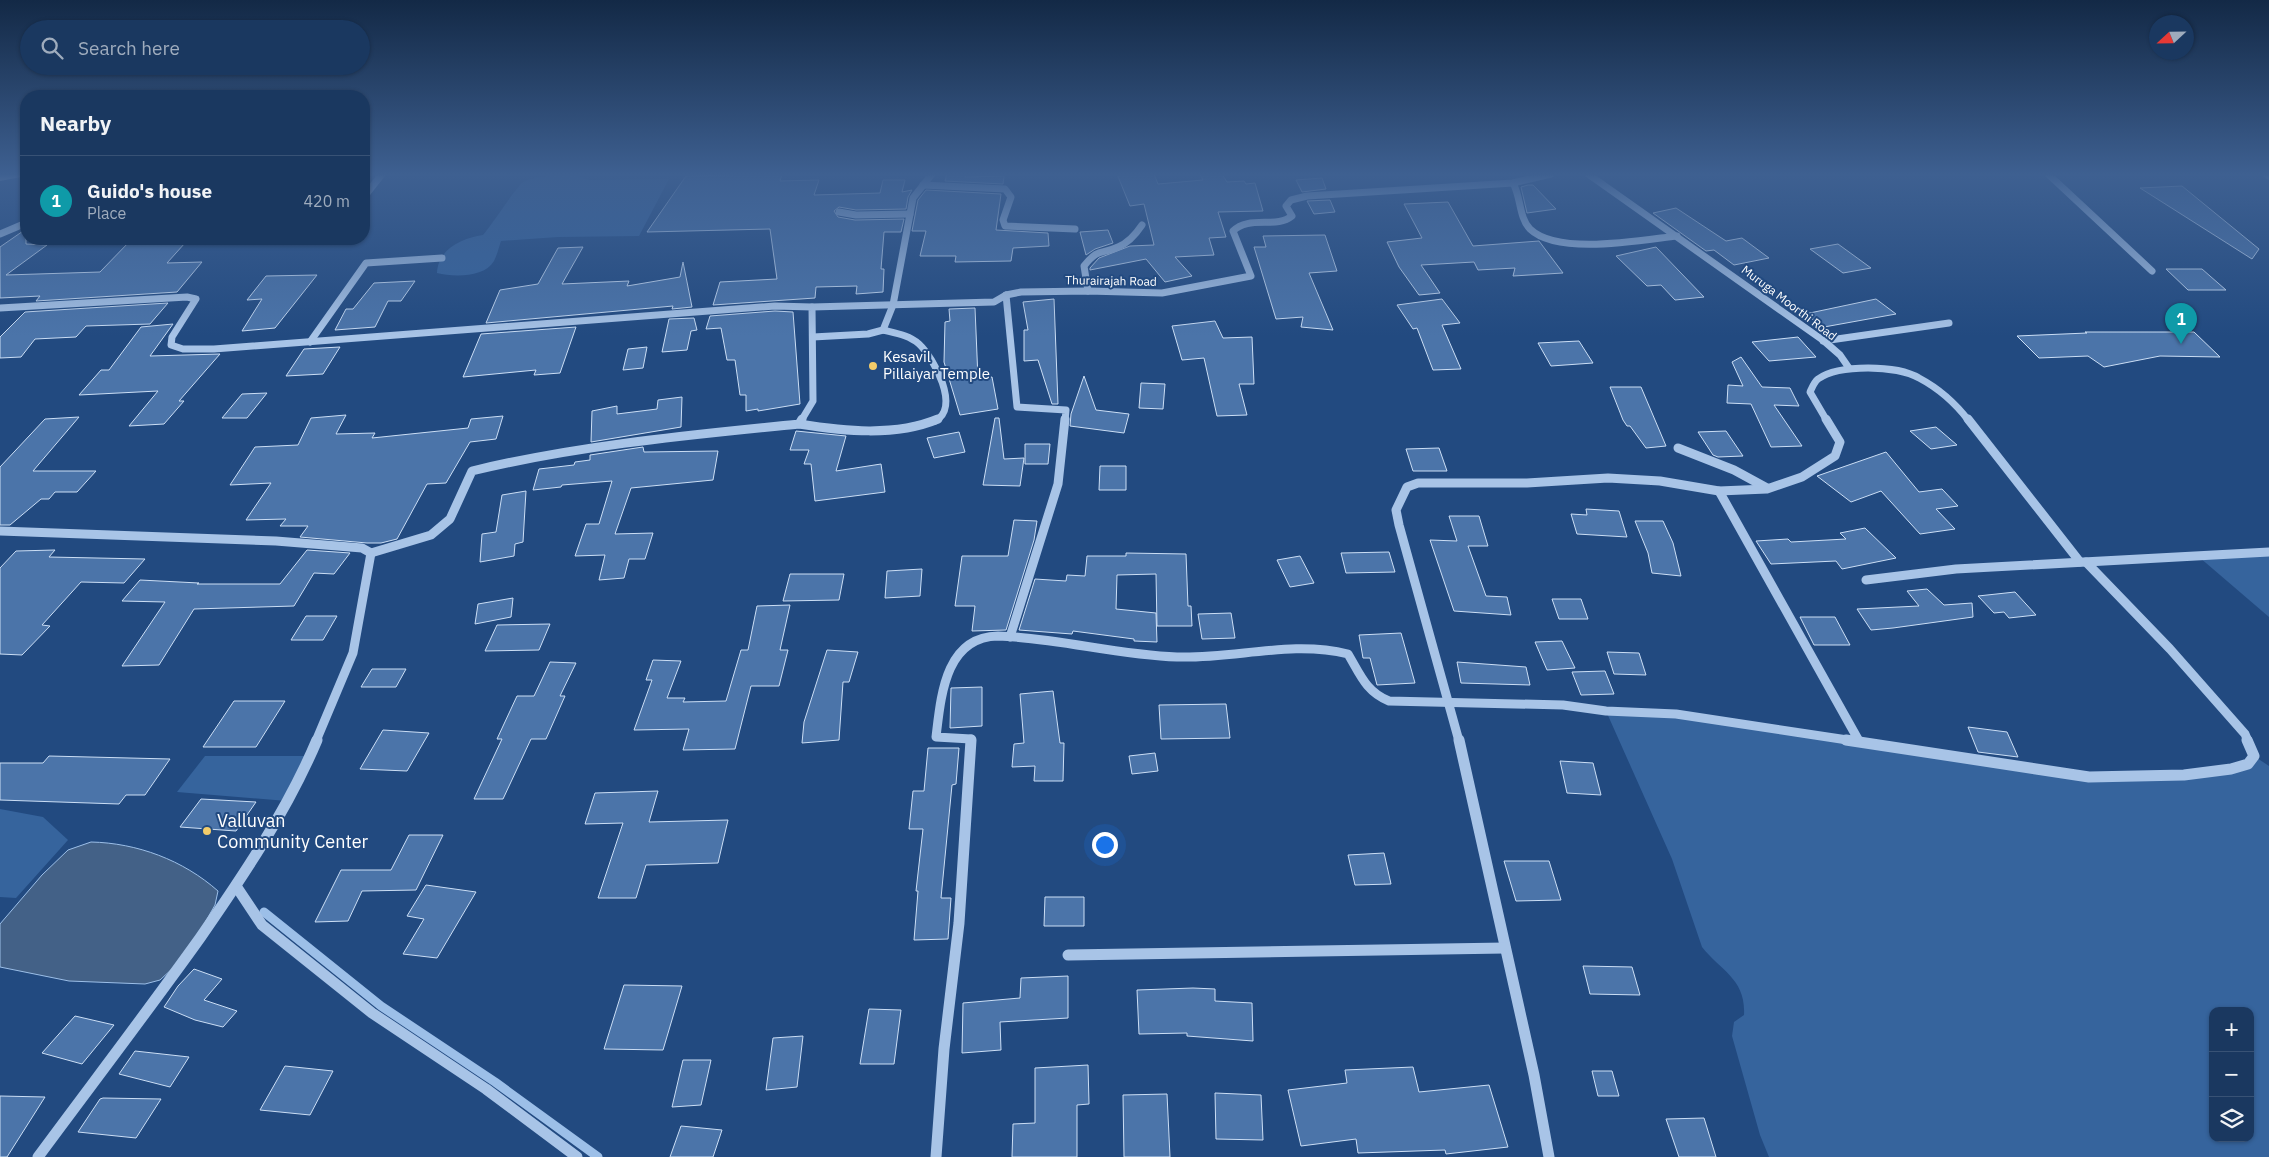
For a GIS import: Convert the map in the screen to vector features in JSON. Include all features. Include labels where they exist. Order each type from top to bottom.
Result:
[{"type":"street","points":[[0,234],[14,228]]},
{"type":"street","points":[[883,330],[893,305],[907,228]]},
{"type":"street","points":[[1064,228],[1075,229]]},
{"type":"street","points":[[1088,291],[1084,266],[1090,258],[1097,252],[1120,247],[1137,234],[1140,228]]},
{"type":"street","name":"Thurairajah Road","points":[[0,308],[187,297],[196,299],[172,337],[171,345],[183,349],[214,349],[775,306],[812,307],[994,302],[1006,295],[1021,292],[1162,293],[1251,276],[1233,231],[1235,228]]},
{"type":"street","points":[[1529,228],[1534,233],[1547,238],[1614,244],[1677,236]]},
{"type":"street","name":"Muruga Moorthi Road","points":[[1666,228],[1822,341],[1847,363],[1849,368]]},
{"type":"street","points":[[2106,228],[2152,271]]},
{"type":"street","points":[[310,342],[366,262],[442,258]]},
{"type":"street","points":[[1006,295],[1017,407],[1066,410],[1058,484],[1010,637]]},
{"type":"street","points":[[798,424],[813,401],[812,307]]},
{"type":"street","points":[[1822,341],[1949,323]]},
{"type":"street","points":[[0,531],[276,541],[362,548],[371,553],[431,535],[450,518],[472,471],[532,458],[710,433],[798,424],[833,430],[886,430],[927,423],[943,416],[946,410],[944,391],[939,374],[920,344],[909,337],[883,330],[868,334],[813,337]]},
{"type":"street","points":[[936,1157],[944,1049],[959,923],[971,739],[936,737],[948,672],[962,649],[980,638],[1010,637],[1072,643],[1120,651],[1195,658],[1261,650],[1336,649],[1348,654],[1365,687],[1374,696],[1388,701],[1448,702],[1563,705],[1606,711],[1676,714],[2089,776],[2184,775],[2231,769],[2248,764],[2254,756],[2245,734],[2170,649],[2083,562],[1952,401],[1918,377],[1889,370],[1849,368],[1834,370],[1816,380],[1810,392],[1840,442],[1834,456],[1802,477],[1767,488],[1719,490],[1660,481],[1608,478],[1527,483],[1418,483],[1407,487],[1396,510],[1399,525],[1448,702],[1457,733],[1534,1075],[1549,1157]]},
{"type":"street","points":[[1678,448],[1734,470],[1767,488]]},
{"type":"street","points":[[1719,490],[1859,741]]},
{"type":"street","points":[[1866,580],[1956,569],[2269,552]]},
{"type":"street","points":[[38,1157],[163,990],[236,886],[287,801],[310,756],[353,653],[371,553]]},
{"type":"street","points":[[236,886],[262,925],[372,1013],[486,1089],[577,1157]]},
{"type":"street","points":[[1068,955],[1505,948]]},
{"type":"shaded area","points":[[488,228],[643,228],[639,236],[558,237],[501,241],[494,261],[483,271],[468,275],[437,273],[442,257],[452,246],[467,239],[483,235]]},
{"type":"shaded area","points":[[2269,552],[2269,617],[2199,557]]},
{"type":"shaded area","points":[[1606,711],[1676,714],[2089,777],[2231,769],[2254,756],[2269,766],[2269,1157],[1769,1157],[1760,1135],[1732,1036],[1734,1022],[1744,1015],[1744,1003],[1741,993],[1731,976],[1702,947],[1672,859]]},
{"type":"shaded area","points":[[205,756],[310,756],[287,801],[177,792]]},
{"type":"shaded area","points":[[0,809],[43,817],[68,840],[16,898],[0,897]]},
{"type":"shaded area","points":[[91,842],[125,846],[159,855],[190,870],[218,891],[215,905],[199,933],[173,968],[160,980],[145,984],[69,981],[0,967],[0,924],[42,875],[68,850]]},
{"type":"building","points":[[650,228],[902,228],[901,232],[884,232],[881,269],[884,269],[883,292],[856,294],[857,286],[816,287],[815,298],[713,305],[720,282],[777,279],[770,229],[647,232]]},
{"type":"building","points":[[913,228],[996,228],[996,230],[1048,233],[1049,246],[1013,248],[1011,261],[955,262],[956,256],[920,256],[926,231],[912,231]]},
{"type":"building","points":[[1150,228],[1223,228],[1226,237],[1209,238],[1214,255],[1175,257],[1192,276],[1165,282],[1146,259],[1090,270],[1099,258],[1130,246],[1154,245]]},
{"type":"building","points":[[1417,228],[1463,228],[1473,246],[1539,241],[1563,273],[1513,276],[1515,268],[1478,270],[1474,262],[1421,265],[1440,293],[1419,295],[1399,267],[1387,242],[1422,238]]},
{"type":"building","points":[[1674,228],[1706,228],[1726,241],[1742,238],[1769,258],[1734,265],[1714,250],[1706,251]]},
{"type":"building","points":[[2203,228],[2233,228],[2259,249],[2252,259]]},
{"type":"building","points":[[1108,230],[1113,243],[1095,249],[1086,255],[1080,232]]},
{"type":"building","points":[[20,233],[20,245],[47,245],[6,275],[100,272],[126,245],[183,245],[167,263],[202,262],[177,292],[36,301],[40,296],[0,298],[0,247]]},
{"type":"building","points":[[1325,235],[1337,271],[1309,273],[1333,330],[1301,327],[1303,317],[1276,319],[1254,247],[1266,247],[1263,236]]},
{"type":"building","points":[[1838,244],[1871,268],[1843,273],[1810,249]]},
{"type":"building","points":[[583,247],[562,284],[629,281],[627,286],[680,277],[683,262],[692,307],[672,309],[673,306],[486,323],[500,290],[538,284],[558,248]]},
{"type":"building","points":[[1656,247],[1704,297],[1675,300],[1661,285],[1647,286],[1616,256]]},
{"type":"building","points":[[2166,269],[2202,269],[2226,290],[2188,290]]},
{"type":"building","points":[[317,275],[275,328],[242,331],[262,299],[247,300],[266,276]]},
{"type":"building","points":[[415,281],[401,301],[388,301],[375,327],[335,330],[346,309],[353,309],[374,283]]},
{"type":"building","points":[[1054,299],[1058,404],[1052,404],[1038,360],[1024,361],[1024,330],[1028,330],[1023,302]]},
{"type":"building","points":[[1442,299],[1460,323],[1442,325],[1461,369],[1433,370],[1417,328],[1413,329],[1397,305]]},
{"type":"building","points":[[1876,299],[1896,314],[1824,327],[1805,314]]},
{"type":"building","points":[[168,303],[150,324],[86,326],[76,337],[35,339],[21,357],[0,358],[0,337],[25,312]]},
{"type":"building","points":[[975,308],[978,379],[992,377],[998,409],[960,415],[944,362],[945,322],[950,321],[949,309]]},
{"type":"building","points":[[775,311],[793,312],[800,404],[758,411],[758,409],[746,411],[746,395],[740,395],[735,360],[727,360],[721,328],[706,329],[710,316]]},
{"type":"building","points":[[694,318],[697,330],[691,331],[687,350],[662,352],[669,319]]},
{"type":"building","points":[[1215,321],[1223,338],[1252,337],[1254,384],[1239,384],[1247,415],[1217,416],[1204,358],[1182,360],[1172,326]]},
{"type":"building","points":[[173,324],[150,356],[220,354],[179,401],[184,401],[164,424],[129,426],[158,391],[79,395],[101,370],[109,370],[141,327]]},
{"type":"building","points":[[576,327],[560,373],[534,375],[536,370],[463,377],[481,334]]},
{"type":"building","points":[[2085,332],[2194,332],[2220,357],[2160,356],[2104,367],[2088,356],[2039,358],[2017,336],[2087,333]]},
{"type":"building","points":[[1798,337],[1816,357],[1769,361],[1752,342]]},
{"type":"building","points":[[1579,341],[1593,363],[1551,366],[1538,343]]},
{"type":"building","points":[[340,347],[323,374],[286,376],[304,349]]},
{"type":"building","points":[[647,347],[643,368],[623,370],[628,349]]},
{"type":"building","points":[[1741,357],[1762,387],[1790,388],[1799,406],[1774,405],[1802,446],[1771,447],[1751,404],[1727,403],[1728,385],[1743,386],[1732,362]]},
{"type":"building","points":[[1084,376],[1096,410],[1129,414],[1124,433],[1070,426],[1071,414]]},
{"type":"building","points":[[1141,383],[1165,384],[1163,409],[1139,408]]},
{"type":"building","points":[[1610,387],[1641,387],[1666,446],[1646,448],[1630,426],[1627,426],[1623,420]]},
{"type":"building","points":[[267,393],[247,418],[222,418],[242,394]]},
{"type":"building","points":[[682,397],[681,427],[591,442],[592,411],[617,406],[617,414],[657,409],[658,400]]},
{"type":"building","points":[[346,415],[336,434],[375,433],[372,438],[468,428],[471,419],[503,416],[496,439],[470,442],[446,483],[427,484],[397,539],[381,543],[367,543],[300,537],[308,526],[280,526],[286,519],[246,520],[271,483],[230,485],[255,447],[298,445],[311,418]]},
{"type":"building","points":[[79,417],[33,471],[96,471],[77,492],[55,492],[49,499],[41,499],[10,525],[0,525],[0,467],[45,419]]},
{"type":"building","points":[[995,418],[999,418],[1004,459],[1024,458],[1020,486],[983,485]]},
{"type":"building","points":[[1936,427],[1957,445],[1931,449],[1910,431]]},
{"type":"building","points":[[796,431],[846,436],[836,471],[881,464],[885,492],[815,501],[811,464],[804,464],[809,450],[790,450]]},
{"type":"building","points":[[1726,431],[1743,456],[1718,457],[1713,455],[1698,432]]},
{"type":"building","points":[[959,432],[965,452],[934,458],[927,438]]},
{"type":"building","points":[[1025,444],[1050,444],[1048,464],[1025,464]]},
{"type":"building","points":[[643,447],[644,452],[718,451],[713,480],[631,488],[615,534],[653,533],[645,559],[629,559],[624,578],[599,580],[605,555],[575,556],[586,524],[599,524],[612,481],[562,485],[561,487],[533,490],[539,469],[574,465],[575,462],[590,460],[590,455]]},
{"type":"building","points":[[1439,448],[1447,471],[1413,471],[1406,449]]},
{"type":"building","points":[[1886,452],[1919,492],[1942,489],[1958,506],[1936,509],[1955,529],[1920,534],[1881,491],[1851,502],[1817,476]]},
{"type":"building","points":[[1100,466],[1126,466],[1126,490],[1099,490]]},
{"type":"building","points":[[526,491],[523,542],[515,544],[514,556],[480,562],[482,534],[496,532],[502,495]]},
{"type":"building","points":[[1586,509],[1619,511],[1627,537],[1577,534],[1571,514],[1587,515]]},
{"type":"building","points":[[1449,516],[1479,516],[1488,546],[1468,546],[1486,596],[1507,597],[1511,615],[1454,611],[1430,540],[1457,541]]},
{"type":"building","points":[[1014,520],[1037,521],[1034,540],[1006,630],[972,631],[975,606],[955,606],[962,556],[1008,556]]},
{"type":"building","points":[[1635,521],[1663,521],[1673,543],[1681,576],[1652,573],[1648,553]]},
{"type":"building","points":[[1865,528],[1896,558],[1842,569],[1836,561],[1771,564],[1756,541],[1788,539],[1791,542],[1846,539],[1840,533]]},
{"type":"building","points":[[55,550],[49,557],[145,559],[124,583],[81,582],[42,625],[50,626],[22,655],[0,654],[0,568],[16,551]]},
{"type":"building","points":[[307,550],[350,553],[334,574],[314,573],[294,606],[194,609],[159,665],[122,666],[165,602],[122,601],[140,580],[199,583],[197,584],[280,584]]},
{"type":"building","points":[[1389,552],[1395,572],[1346,573],[1341,553]]},
{"type":"building","points":[[1126,553],[1186,554],[1188,606],[1191,606],[1192,626],[1157,626],[1156,574],[1117,575],[1116,609],[1156,613],[1157,642],[1134,641],[1134,639],[1073,631],[1072,634],[1019,630],[1035,579],[1066,581],[1067,575],[1085,576],[1087,556],[1126,556]]},
{"type":"building","points":[[1300,556],[1314,583],[1290,587],[1277,560]]},
{"type":"building","points":[[922,569],[920,596],[885,598],[887,571]]},
{"type":"building","points":[[790,574],[844,574],[839,600],[783,601]]},
{"type":"building","points":[[1927,589],[1944,605],[1972,603],[1973,617],[1871,630],[1857,609],[1919,606],[1907,591]]},
{"type":"building","points":[[2015,592],[2036,615],[2009,618],[2004,612],[1994,613],[1978,596]]},
{"type":"building","points":[[513,598],[511,617],[475,624],[478,604]]},
{"type":"building","points":[[1552,599],[1581,599],[1588,619],[1559,619]]},
{"type":"building","points":[[790,605],[780,650],[788,650],[779,686],[751,686],[735,749],[683,750],[689,729],[634,730],[652,680],[646,680],[653,660],[681,661],[667,698],[685,698],[683,702],[726,701],[741,650],[748,650],[757,606]]},
{"type":"building","points":[[1231,613],[1235,638],[1202,639],[1198,614]]},
{"type":"building","points":[[306,616],[337,616],[323,640],[291,640]]},
{"type":"building","points":[[1800,617],[1835,617],[1850,645],[1814,645]]},
{"type":"building","points":[[550,624],[539,650],[485,651],[497,625]]},
{"type":"building","points":[[1401,633],[1415,683],[1377,685],[1370,658],[1363,658],[1359,635]]},
{"type":"building","points":[[1562,641],[1575,668],[1547,670],[1535,642]]},
{"type":"building","points":[[827,650],[858,652],[849,682],[843,682],[839,740],[802,743],[804,722]]},
{"type":"building","points":[[1607,652],[1639,653],[1646,675],[1614,674]]},
{"type":"building","points":[[550,662],[576,663],[560,696],[565,696],[546,739],[531,739],[503,799],[474,799],[502,739],[497,739],[517,696],[534,696]]},
{"type":"building","points":[[1457,662],[1526,667],[1530,685],[1461,683]]},
{"type":"building","points":[[372,669],[406,669],[396,687],[361,687]]},
{"type":"building","points":[[1605,671],[1614,694],[1581,695],[1572,672]]},
{"type":"building","points":[[982,687],[982,726],[950,728],[951,688]]},
{"type":"building","points":[[1053,691],[1060,743],[1064,743],[1063,781],[1034,781],[1035,766],[1012,767],[1014,744],[1024,743],[1020,694]]},
{"type":"building","points":[[234,701],[285,701],[256,747],[203,747]]},
{"type":"building","points":[[1226,704],[1230,738],[1161,739],[1159,705]]},
{"type":"building","points":[[1968,727],[2007,732],[2018,757],[1978,752]]},
{"type":"building","points":[[383,730],[429,733],[407,771],[360,769]]},
{"type":"building","points":[[928,748],[959,748],[956,784],[952,785],[941,898],[951,898],[948,939],[914,940],[918,891],[916,891],[923,829],[909,829],[913,791],[924,791]]},
{"type":"building","points":[[1155,753],[1158,771],[1132,774],[1129,756]]},
{"type":"building","points":[[49,756],[170,759],[145,795],[126,795],[119,804],[0,800],[0,763],[43,763]]},
{"type":"building","points":[[1560,761],[1593,763],[1601,795],[1567,793]]},
{"type":"building","points":[[658,791],[649,822],[728,820],[718,863],[646,865],[636,898],[598,898],[623,823],[585,824],[595,793]]},
{"type":"building","points":[[201,799],[256,802],[236,831],[180,827]]},
{"type":"building","points":[[409,835],[443,835],[416,890],[362,891],[348,921],[315,922],[341,870],[391,870]]},
{"type":"building","points":[[1384,853],[1391,884],[1355,885],[1348,855]]},
{"type":"building","points":[[1504,861],[1549,861],[1561,900],[1516,901]]},
{"type":"building","points":[[426,885],[476,892],[437,958],[403,954],[424,919],[407,916]]},
{"type":"building","points":[[1045,897],[1084,897],[1084,926],[1044,926]]},
{"type":"building","points":[[1583,966],[1632,967],[1640,995],[1590,994]]},
{"type":"building","points":[[194,969],[222,979],[204,1000],[237,1011],[223,1027],[195,1020],[164,1007],[178,986]]},
{"type":"building","points":[[1068,976],[1068,1018],[1000,1022],[1001,1050],[962,1053],[963,1003],[1020,998],[1021,978]]},
{"type":"building","points":[[624,985],[682,986],[663,1050],[604,1049]]},
{"type":"building","points":[[1215,989],[1215,1001],[1252,1003],[1253,1041],[1187,1036],[1187,1033],[1139,1034],[1137,990]]},
{"type":"building","points":[[869,1009],[901,1010],[894,1064],[860,1064]]},
{"type":"building","points":[[75,1016],[114,1025],[82,1064],[42,1053]]},
{"type":"building","points":[[803,1036],[797,1087],[766,1090],[773,1038]]},
{"type":"building","points":[[135,1051],[189,1057],[170,1087],[119,1074]]},
{"type":"building","points":[[683,1060],[711,1060],[701,1105],[672,1107]]},
{"type":"building","points":[[1088,1065],[1089,1104],[1077,1105],[1077,1157],[1012,1157],[1013,1124],[1035,1123],[1035,1068]]},
{"type":"building","points":[[285,1066],[333,1071],[310,1115],[260,1110]]},
{"type":"building","points":[[1413,1067],[1419,1092],[1489,1085],[1508,1147],[1446,1154],[1445,1150],[1358,1153],[1356,1139],[1301,1146],[1288,1090],[1347,1083],[1345,1070]]},
{"type":"building","points":[[1592,1071],[1612,1071],[1619,1096],[1598,1096]]},
{"type":"building","points":[[1215,1093],[1261,1095],[1263,1140],[1216,1139]]},
{"type":"building","points":[[1167,1094],[1170,1157],[1124,1157],[1123,1095]]},
{"type":"building","points":[[0,1096],[45,1097],[7,1157],[0,1157]]},
{"type":"building","points":[[100,1099],[161,1099],[136,1138],[78,1132]]},
{"type":"building","points":[[1704,1118],[1716,1157],[1679,1157],[1666,1119]]},
{"type":"building","points":[[681,1126],[722,1130],[713,1157],[670,1157]]},
{"type":"waterway","points":[[264,912],[381,1006],[495,1082],[598,1157]]},
{"type":"place","name":"Guido's house","points":[[2181,344]]},
{"type":"place","name":"Kesavil Pillaiyar Temple","points":[[873,366]]},
{"type":"place","name":"Valluvan Community Center","points":[[207,831]]}]
